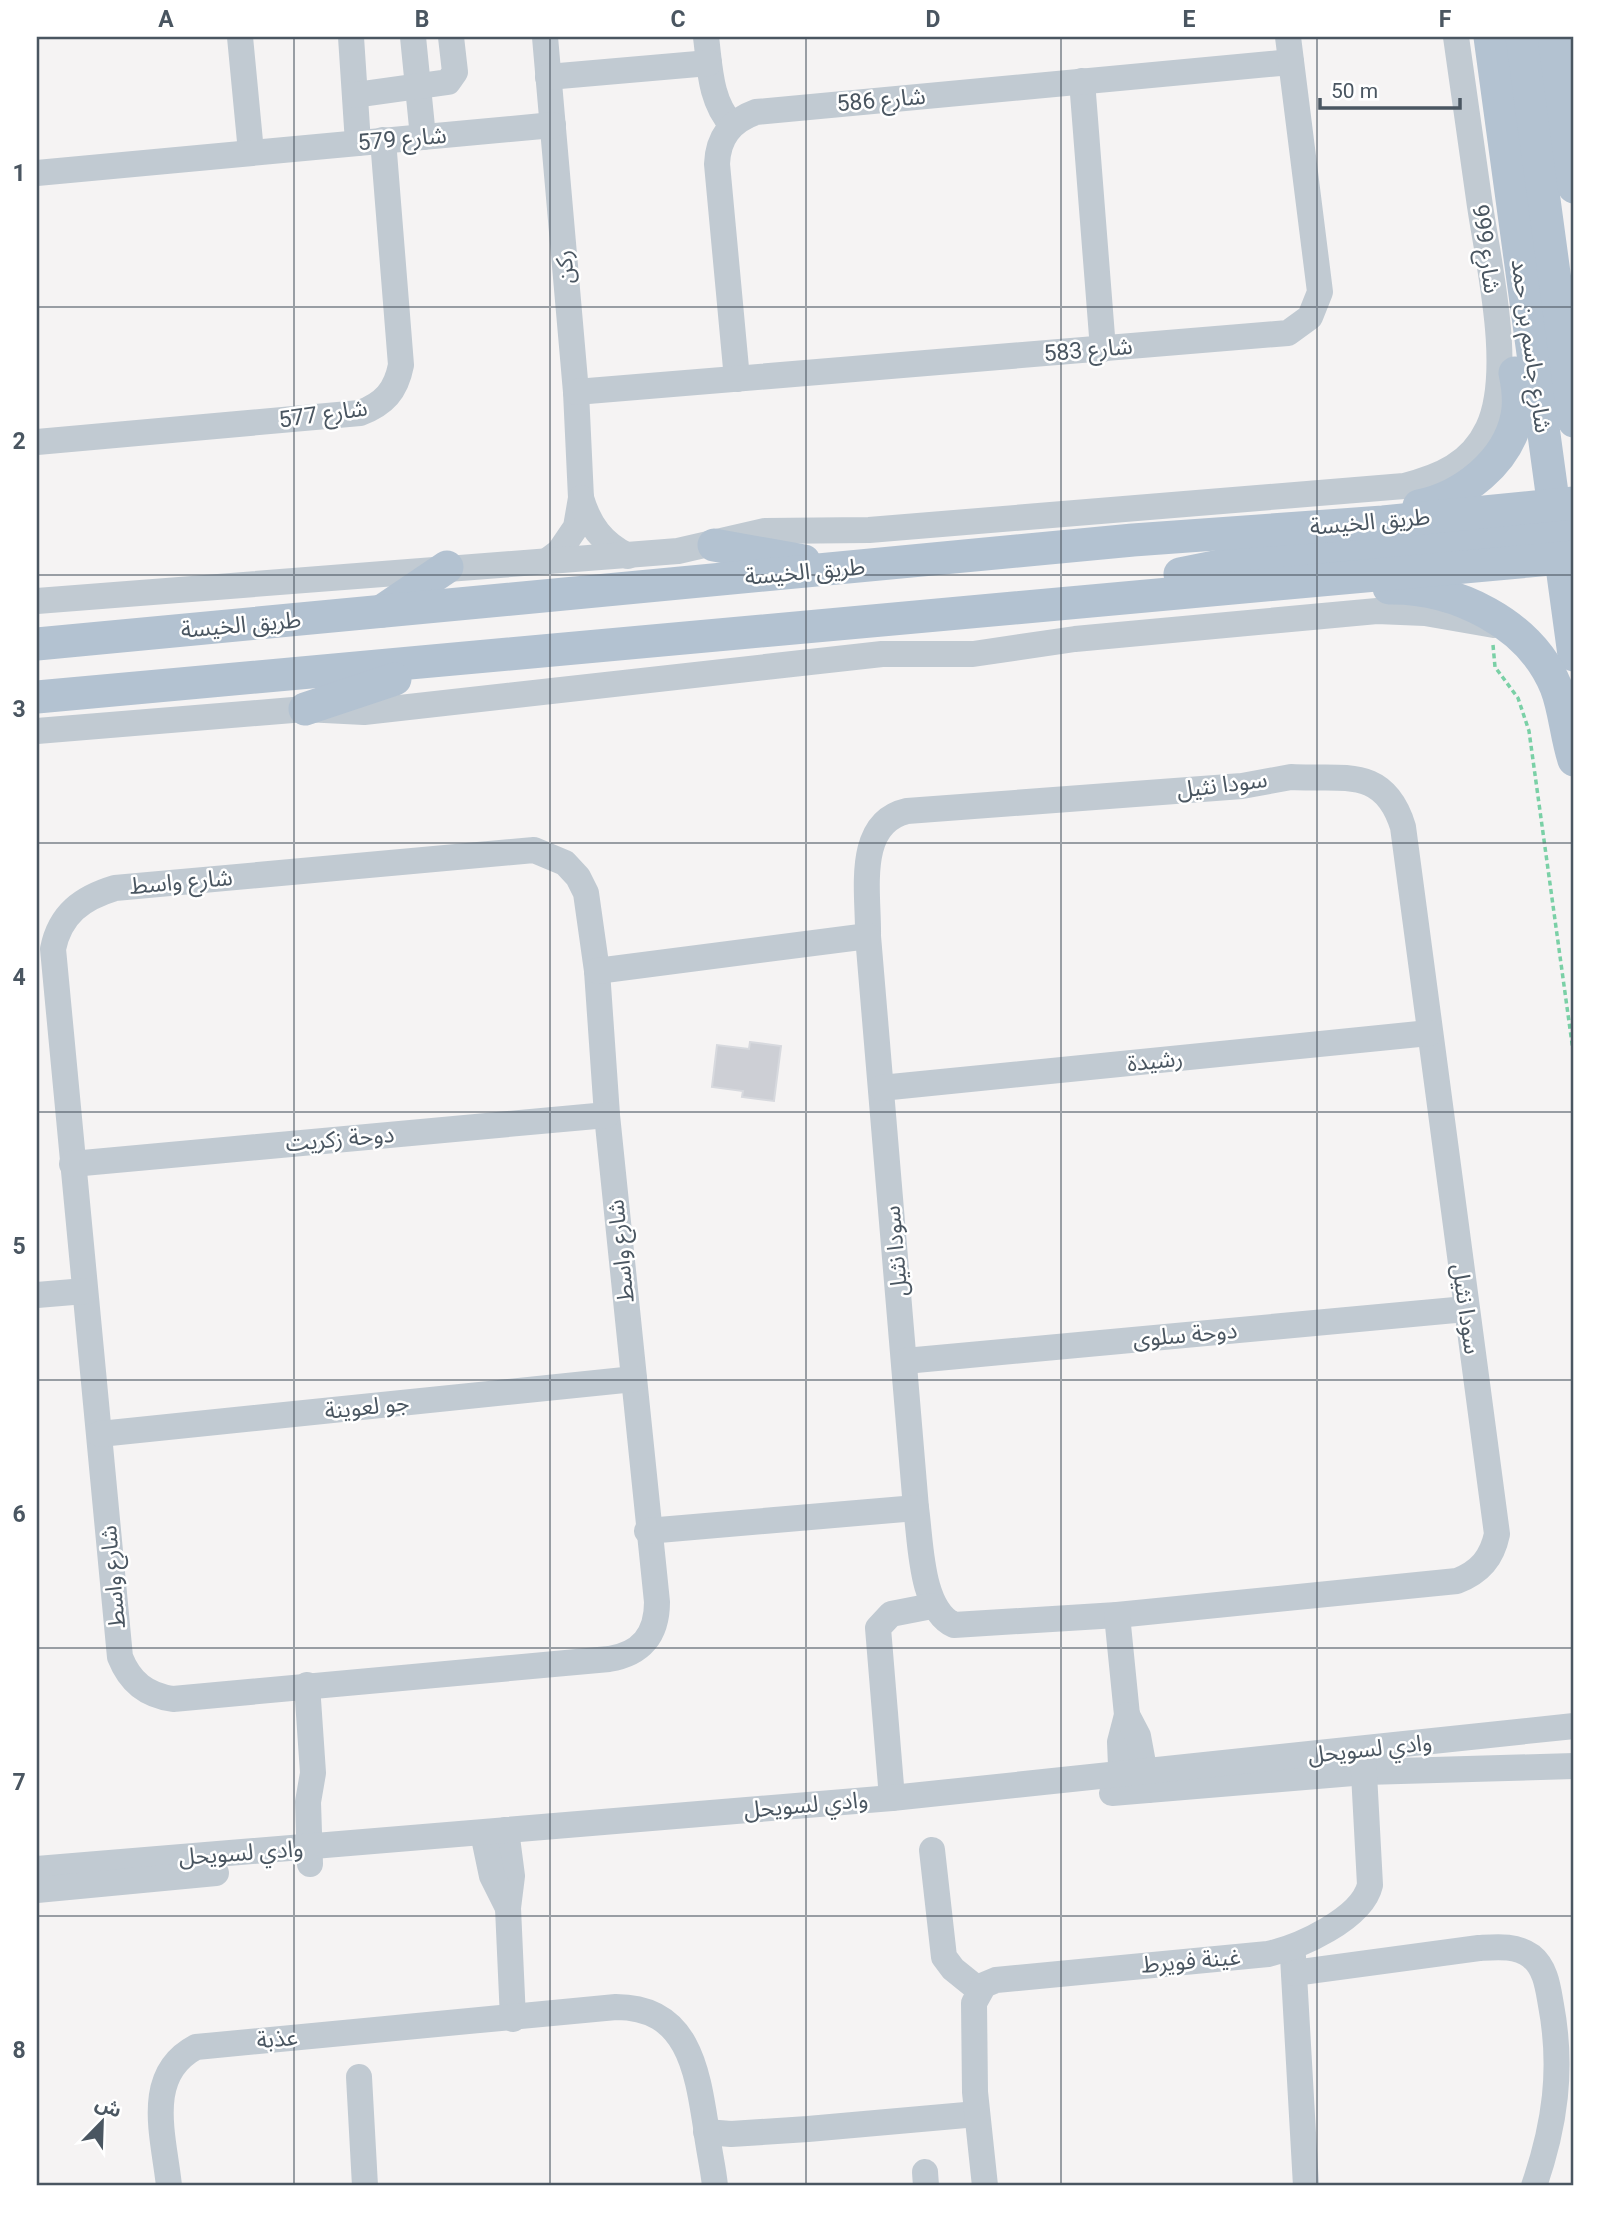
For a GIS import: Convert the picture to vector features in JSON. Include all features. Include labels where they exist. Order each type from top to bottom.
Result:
[{"type":"main road","name":"شارع جاسم بن حمد","points":[[1490,37],[1524,291],[1568,529],[1574,655]]},
{"type":"main road","points":[[1522,37],[1574,421]]},
{"type":"main road","points":[[1554,37],[1574,187]]},
{"type":"main road","points":[[1383,522],[1399,511],[1436,502],[1458,493],[1483,472],[1507,443],[1517,416],[1513,337],[1524,291]]},
{"type":"main road","name":"طريق الخيسة","points":[[37,644],[851,569],[1133,540],[1383,522],[1568,529]]},
{"type":"main road","points":[[37,697],[1324,580],[1568,529]]},
{"type":"main road","points":[[1070,603],[1153,579],[1245,561],[1568,529]]},
{"type":"main road","points":[[714,545],[851,569]]},
{"type":"main road","points":[[381,612],[447,567]]},
{"type":"main road","points":[[1324,580],[1349,587],[1404,588],[1440,594],[1480,610],[1500,633],[1529,644],[1548,670],[1556,689],[1574,760]]},
{"type":"main road","points":[[305,709],[428,669],[447,660]]},
{"type":"street","points":[[240,37],[251,152]]},
{"type":"street","points":[[351,37],[355,95],[370,141]]},
{"type":"street","points":[[413,37],[423,137]]},
{"type":"street","points":[[355,95],[443,84],[453,78],[455,69],[451,37]]},
{"type":"street","name":"ركن","points":[[545,37],[576,392],[581,498],[580,513],[573,534],[559,552],[547,561]]},
{"type":"street","name":"شارع 999","points":[[1456,37],[1494,299],[1500,369],[1495,411],[1470,456]]},
{"type":"street","name":"شارع 586","points":[[732,125],[756,112],[1082,81],[1289,49]]},
{"type":"street","name":"شارع 583","points":[[576,392],[1275,335],[1300,327],[1310,317],[1320,292],[1289,49]]},
{"type":"street","points":[[548,77],[708,50],[717,103],[732,125],[720,143],[717,164],[737,379]]},
{"type":"street","points":[[1082,81],[1103,349]]},
{"type":"street","name":"شارع 579","points":[[37,173],[552,125]]},
{"type":"street","name":"شارع 577","points":[[37,442],[360,413],[378,407],[394,387],[401,365],[370,141]]},
{"type":"street","name":"طريق الخيسة","points":[[37,601],[628,555],[714,545],[749,534],[775,531],[869,530],[1404,486],[1434,479],[1470,456]]},
{"type":"street","name":"ركن","points":[[581,498],[586,513],[602,539],[628,555]]},
{"type":"street","points":[[37,731],[305,709],[364,712],[882,654],[973,654],[1076,639],[1377,611],[1425,612],[1500,633]]},
{"type":"street","name":"سودا نثيل","points":[[1277,777],[1351,777],[1366,781],[1390,799],[1403,827],[1497,1534],[1488,1559],[1480,1569],[1457,1581],[1117,1615],[960,1627],[940,1617],[932,1606],[916,1508],[868,936],[872,841],[882,822],[897,813],[1242,786],[1277,777]]},
{"type":"street","name":"شارع واسط","points":[[534,850],[565,863],[578,877],[586,893],[597,971],[607,1115],[657,1616],[646,1642],[623,1657],[173,1699],[158,1697],[133,1681],[120,1657],[53,949],[60,925],[68,913],[91,895],[114,888],[534,850]]},
{"type":"street","points":[[597,971],[868,936]]},
{"type":"street","name":"رشيدة","points":[[881,1088],[1429,1033]]},
{"type":"street","name":"دوحة زكريت","points":[[72,1164],[607,1115]]},
{"type":"street","points":[[37,1295],[85,1291]]},
{"type":"street","name":"دوحة سلوى","points":[[905,1361],[1466,1309]]},
{"type":"street","name":"جو لعوينة","points":[[100,1434],[634,1379]]},
{"type":"street","points":[[647,1531],[916,1508]]},
{"type":"street","points":[[892,1798],[878,1628],[891,1614],[932,1606]]},
{"type":"street","points":[[1117,1615],[1127,1715],[1138,1736],[1134,1782]]},
{"type":"street","points":[[307,1685],[313,1773],[321,1791],[319,1855]]},
{"type":"street","name":"وادي لسويحل","points":[[37,1869],[319,1855],[1364,1761],[1574,1726]]},
{"type":"street","name":"وادي لسويحل","points":[[1364,1761],[1574,1766]]},
{"type":"street","name":"غينة فويرط","points":[[979,1990],[996,1980],[1242,1957],[1293,1961],[1351,1913],[1367,1896],[1370,1885],[1364,1761]]},
{"type":"street","name":"وادي لسويحل","points":[[496,1840],[892,1798],[1134,1782]]},
{"type":"street","points":[[496,1840],[495,1885],[508,1908],[513,2019]]},
{"type":"street","points":[[932,1850],[944,1957],[953,1969],[979,1990],[974,2003],[973,2041],[985,2186]]},
{"type":"street","name":"وادي لسويحل","points":[[37,1890],[319,1855]]},
{"type":"street","points":[[1306,2186],[1293,1961],[1507,1947],[1532,1957],[1545,1977],[1556,2032],[1559,2074],[1556,2105],[1534,2186]]},
{"type":"street","name":"عذبة","points":[[169,2186],[161,2091],[172,2064],[196,2047],[513,2019],[615,2007],[639,2008],[661,2018],[685,2044],[699,2084],[715,2186]]},
{"type":"street","points":[[359,2077],[365,2186]]},
{"type":"street","points":[[706,2132],[730,2134],[808,2129],[977,2113]]},
{"type":"path","points":[[1500,633],[1492,656],[1495,667],[1518,698],[1529,730],[1574,1058]]},
{"type":"building","points":[[750,1042],[781,1046],[774,1101],[742,1097],[743,1091],[712,1087],[717,1045],[749,1049]]}]
